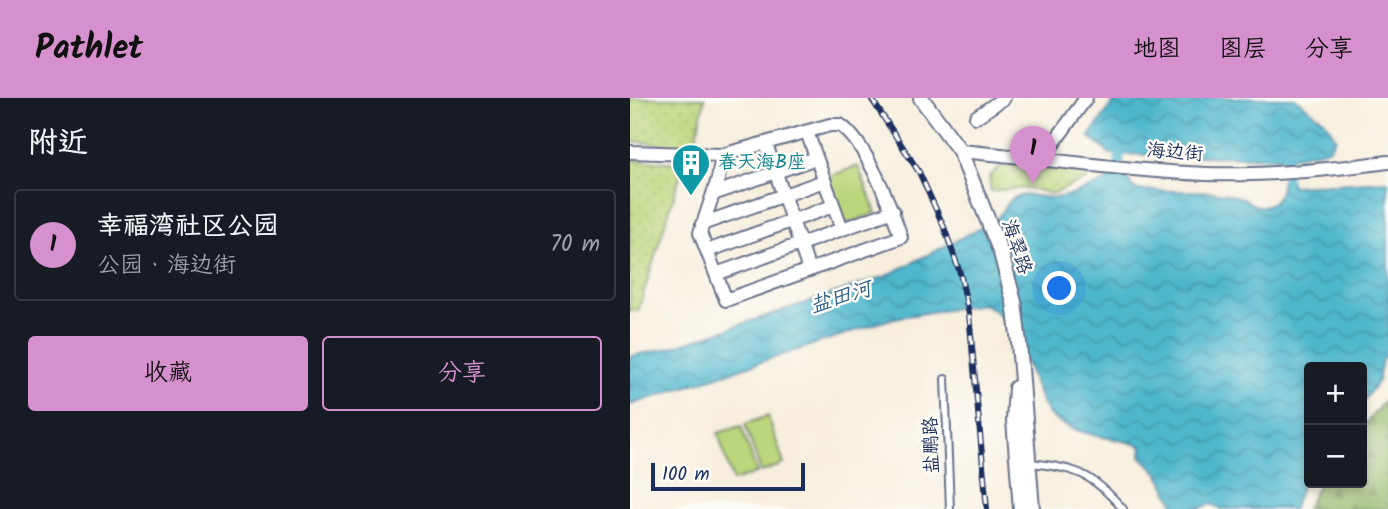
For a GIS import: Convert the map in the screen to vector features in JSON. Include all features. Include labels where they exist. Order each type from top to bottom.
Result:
[{"type":"street","name":"海翠路","points":[[921,98],[960,151],[1001,253],[1014,302],[1021,367],[1021,509]]},
{"type":"street","points":[[975,117],[1004,98]]},
{"type":"street","points":[[1043,158],[1086,98]]},
{"type":"street","points":[[630,152],[722,155],[830,125],[840,125],[846,129],[866,157],[893,211],[901,237],[726,300],[700,233],[722,155]]},
{"type":"street","points":[[807,132],[842,229]]},
{"type":"street","points":[[766,144],[809,270]]},
{"type":"street","name":"海边街","points":[[960,151],[1043,158],[1104,167],[1205,174],[1275,174],[1388,162]]},
{"type":"street","points":[[713,194],[816,158]]},
{"type":"street","points":[[702,224],[824,181]]},
{"type":"street","points":[[707,251],[833,205]]},
{"type":"street","points":[[716,274],[893,211]]},
{"type":"street","name":"海翠路","points":[[1021,445],[1028,463],[1032,509]]},
{"type":"lane","name":"盐鹏路","points":[[945,379],[950,509]]},
{"type":"lane","points":[[1028,463],[1054,465],[1086,475],[1104,487],[1123,509]]},
{"type":"green space","points":[[630,98],[705,98],[694,148],[630,141]]},
{"type":"green space","points":[[630,160],[684,163],[638,311],[630,311]]},
{"type":"green space","points":[[858,166],[876,213],[844,225],[827,177]]},
{"type":"green space","points":[[1042,166],[1089,174],[1088,179],[1052,194],[1028,188],[991,191],[989,177],[999,167]]},
{"type":"green space","points":[[1388,396],[1388,509],[1306,509],[1316,488],[1367,488],[1367,422]]},
{"type":"green space","points":[[768,416],[784,464],[761,472],[745,424]]},
{"type":"green space","points":[[741,426],[757,473],[733,481],[718,433]]},
{"type":"water","points":[[1117,98],[1295,98],[1325,121],[1336,138],[1330,148],[1286,158],[1110,154],[1089,136]]},
{"type":"water","name":"盐田河","points":[[1107,176],[1127,177],[1132,187],[1138,190],[1220,193],[1263,206],[1277,198],[1282,179],[1290,178],[1292,186],[1388,181],[1388,355],[1382,359],[1378,381],[1367,396],[1367,362],[1304,362],[1304,480],[1293,509],[1220,509],[1212,504],[1196,509],[1177,509],[1158,473],[1141,456],[1142,446],[1070,428],[1048,413],[1009,328],[993,309],[983,304],[894,318],[630,405],[630,356],[670,348],[886,276],[996,220],[1008,202],[1015,197],[1025,195],[1055,198],[1106,181]]},
{"type":"waterway","points":[[1118,176],[1120,154]]},
{"type":"waterway","points":[[1286,158],[1286,178]]},
{"type":"railway","points":[[871,98],[919,172],[944,227],[960,273],[969,314],[987,509]]},
{"type":"place","name":"幸福湾社区公园","points":[[1033,184]]},
{"type":"place","name":"春天海B座","points":[[691,197]]}]
